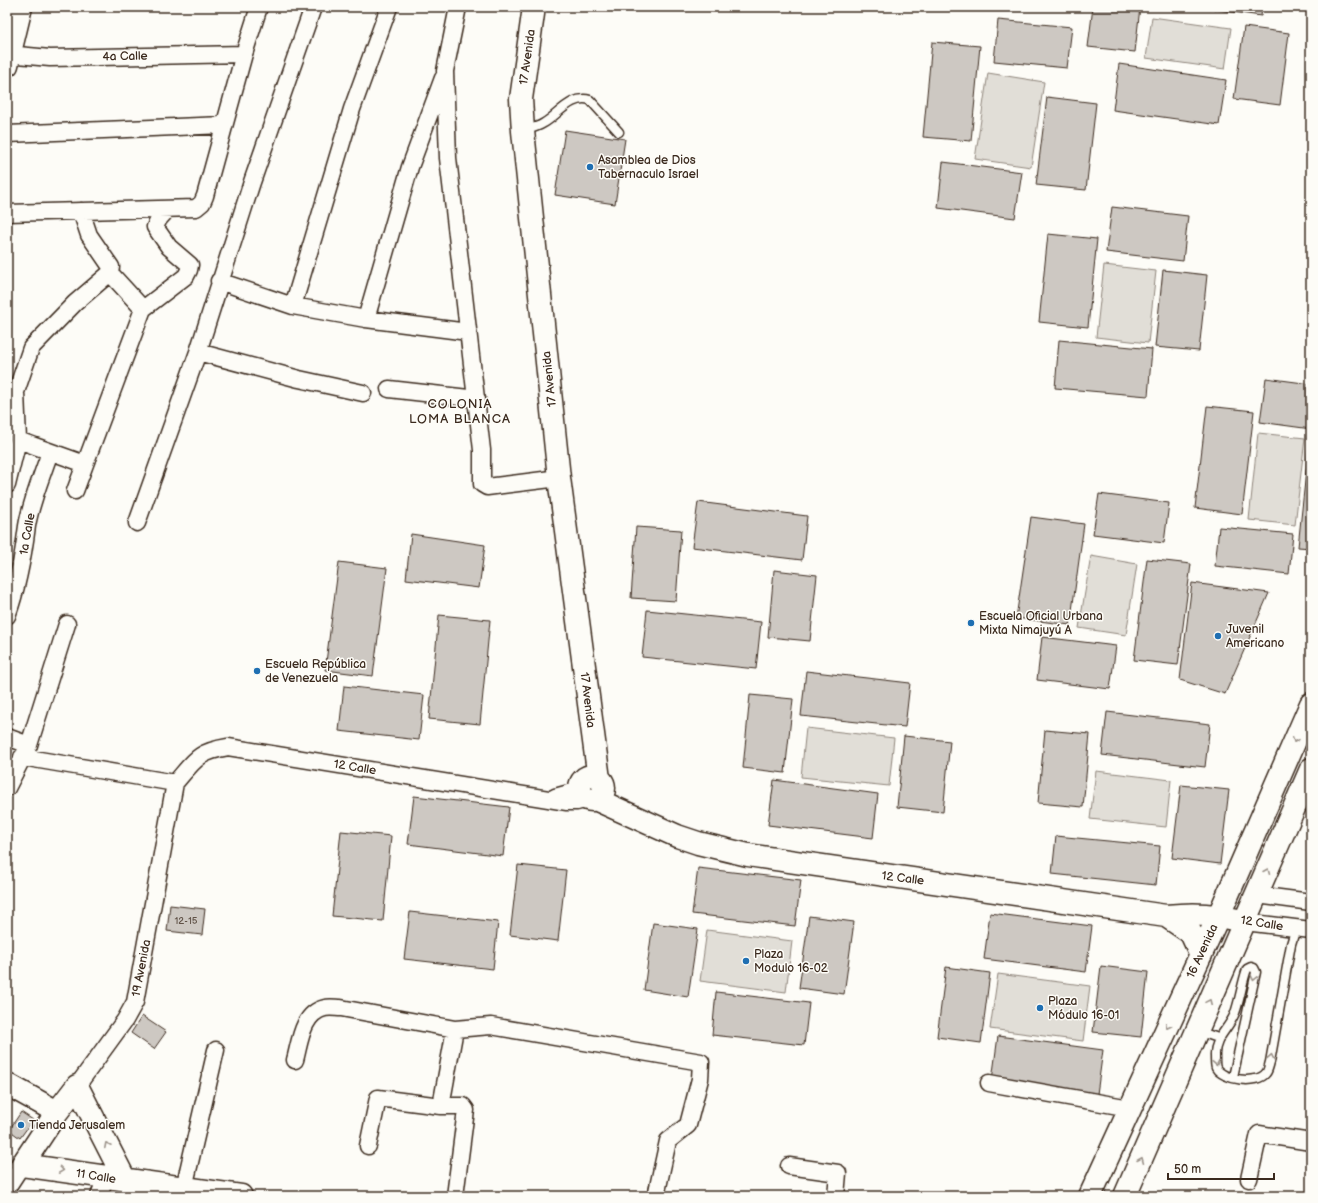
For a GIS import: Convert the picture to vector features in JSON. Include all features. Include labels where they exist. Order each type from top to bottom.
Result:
[{"type":"street","points":[[8,58],[21,7]]},
{"type":"street","points":[[7,213],[196,208],[202,203],[205,196],[244,54],[259,7]]},
{"type":"street","points":[[137,523],[198,352],[219,281],[313,7]]},
{"type":"street","points":[[293,306],[352,109],[389,7]]},
{"type":"street","points":[[366,319],[410,167],[445,71],[458,7]]},
{"type":"street","name":"17 Avenida","points":[[534,7],[521,99],[523,131],[559,478],[595,750],[592,788]]},
{"type":"street","name":"4a Calle","points":[[8,58],[244,54]]},
{"type":"street","points":[[445,71],[448,158],[477,399],[482,450],[482,484],[486,487],[559,478]]},
{"type":"street","points":[[7,134],[224,125]]},
{"type":"street","points":[[75,491],[142,309],[186,276],[189,270],[190,265],[169,247],[155,227],[159,219],[168,208]]},
{"type":"street","points":[[7,485],[18,440],[16,392],[31,348],[75,303],[110,273],[111,267],[89,235],[81,211]]},
{"type":"street","points":[[110,273],[142,309]]},
{"type":"street","points":[[219,281],[293,306],[366,319],[468,332]]},
{"type":"street","points":[[198,352],[363,393]]},
{"type":"street","points":[[389,389],[477,399]]},
{"type":"street","points":[[18,440],[85,464]]},
{"type":"street","name":"1a Calle","points":[[7,616],[20,574],[27,526],[33,502],[50,452]]},
{"type":"street","points":[[7,788],[25,751],[67,624]]},
{"type":"street","name":"16 Avenida","points":[[1090,1196],[1219,915],[1311,704]]},
{"type":"street","points":[[7,737],[25,751],[175,783]]},
{"type":"street","name":"12 Calle","points":[[175,783],[200,755],[211,750],[228,747],[547,799],[592,788],[644,821],[677,836],[698,843],[748,855],[1166,916],[1191,913],[1219,915],[1245,922],[1304,929]]},
{"type":"street","points":[[1125,1196],[1311,769]]},
{"type":"street","name":"19 Avenida","points":[[7,1188],[57,1112],[125,1020],[135,1002],[175,783]]},
{"type":"street","points":[[1256,895],[1311,902]]},
{"type":"street","name":"12 Calle","points":[[1166,916],[1191,933],[1201,955]]},
{"type":"street","points":[[295,1060],[304,1025],[312,1015],[324,1008],[363,1012],[455,1029],[491,1026],[701,1062],[700,1079],[688,1125],[668,1141],[656,1196]]},
{"type":"street","points":[[440,1106],[455,1029]]},
{"type":"street","points":[[184,1188],[216,1050]]},
{"type":"street","points":[[989,1083],[1130,1108]]},
{"type":"street","points":[[7,1084],[57,1112]]},
{"type":"street","points":[[77,1086],[110,1184]]},
{"type":"street","points":[[368,1146],[377,1098],[440,1106],[463,1106],[466,1110],[455,1196]]},
{"type":"street","points":[[1249,1178],[1258,1135],[1262,1133],[1311,1142]]},
{"type":"street","name":"11 Calle","points":[[22,1165],[110,1184],[184,1188],[241,1196]]},
{"type":"street","points":[[789,1166],[838,1173],[836,1196]]},
{"type":"lane","points":[[523,131],[544,123],[565,107],[584,98],[590,100],[619,132]]},
{"type":"lane","points":[[1233,1078],[1256,972],[1254,968],[1249,967],[1247,969],[1235,1014],[1218,1038],[1214,1055],[1215,1068],[1222,1074],[1233,1078],[1249,1080],[1258,1079],[1266,1073],[1270,1062],[1291,944],[1304,929]]},
{"type":"lane","points":[[1197,1031],[1218,1038]]},
{"type":"shaded area","points":[[1152,17],[1231,28],[1225,69],[1146,58]]},
{"type":"shaded area","points":[[988,73],[1044,82],[1031,167],[975,159]]},
{"type":"shaded area","points":[[1104,265],[1156,271],[1148,343],[1096,337]]},
{"type":"shaded area","points":[[1258,433],[1305,438],[1295,525],[1249,520]]},
{"type":"shaded area","points":[[1091,556],[1137,564],[1126,635],[1079,628]]},
{"type":"shaded area","points":[[806,728],[894,738],[889,786],[801,777]]},
{"type":"shaded area","points":[[1096,771],[1171,780],[1166,827],[1090,819]]},
{"type":"shaded area","name":"Plaza Modulo 16-02","points":[[707,930],[792,941],[786,992],[700,981]]},
{"type":"shaded area","name":"Plaza Módulo 16-01","points":[[998,974],[1090,986],[1083,1041],[990,1029]]},
{"type":"building","points":[[1093,7],[1140,7],[1135,52],[1088,47]]},
{"type":"building","points":[[1197,7],[1262,7],[1261,16]]},
{"type":"building","points":[[998,20],[1072,27],[1067,68],[994,61]]},
{"type":"building","points":[[1244,27],[1289,33],[1280,105],[1234,99]]},
{"type":"building","points":[[932,42],[980,46],[971,141],[923,137]]},
{"type":"building","points":[[1119,64],[1226,80],[1219,125],[1113,110]]},
{"type":"building","points":[[1047,97],[1096,103],[1086,190],[1036,185]]},
{"type":"building","name":"Asamblea de Dios Tabernaculo Israel","points":[[565,130],[625,139],[615,204],[555,195]]},
{"type":"building","points":[[943,162],[1022,172],[1015,218],[938,208]]},
{"type":"building","points":[[1112,207],[1188,216],[1183,261],[1106,252]]},
{"type":"building","points":[[1048,234],[1097,239],[1088,327],[1039,322]]},
{"type":"building","points":[[1163,270],[1207,275],[1199,351],[1155,347]]},
{"type":"building","points":[[1059,340],[1152,349],[1148,396],[1055,388]]},
{"type":"building","points":[[1266,378],[1311,384],[1311,429],[1260,422]]},
{"type":"building","points":[[1207,406],[1254,411],[1242,514],[1195,508]]},
{"type":"building","points":[[1309,443],[1311,443],[1311,548],[1298,547]]},
{"type":"building","points":[[1099,494],[1169,503],[1164,543],[1093,534]]},
{"type":"building","points":[[698,502],[807,516],[802,560],[692,547]]},
{"type":"building","points":[[1031,517],[1084,524],[1070,625],[1016,618]]},
{"type":"building","points":[[636,527],[681,530],[676,601],[631,598]]},
{"type":"building","points":[[1219,527],[1293,534],[1289,574],[1215,566]]},
{"type":"building","points":[[411,534],[485,545],[479,588],[406,579]]},
{"type":"building","points":[[1147,559],[1191,564],[1178,665],[1134,660]]},
{"type":"building","points":[[339,562],[387,568],[373,676],[325,670]]},
{"type":"building","points":[[774,570],[817,575],[810,641],[768,637]]},
{"type":"building","name":"Juvenil Americano","points":[[1192,583],[1269,593],[1225,694],[1180,680]]},
{"type":"building","points":[[647,610],[761,622],[756,669],[642,657]]},
{"type":"building","points":[[439,615],[490,620],[480,724],[429,719]]},
{"type":"building","points":[[1042,637],[1116,646],[1110,689],[1037,680]]},
{"type":"building","points":[[806,671],[910,683],[905,727],[801,716]]},
{"type":"building","points":[[344,686],[424,695],[419,740],[339,731]]},
{"type":"building","points":[[750,695],[793,699],[785,773],[743,768]]},
{"type":"building","points":[[1107,712],[1210,724],[1205,767],[1102,755]]},
{"type":"building","points":[[1045,730],[1090,734],[1083,807],[1038,803]]},
{"type":"building","points":[[904,736],[950,741],[943,812],[897,807]]},
{"type":"building","points":[[774,780],[878,794],[873,838],[768,825]]},
{"type":"building","points":[[1181,785],[1229,790],[1220,864],[1172,858]]},
{"type":"building","points":[[414,796],[509,807],[503,856],[408,844]]},
{"type":"building","points":[[341,831],[391,836],[383,921],[332,916]]},
{"type":"building","points":[[1056,836],[1160,846],[1156,885],[1052,874]]},
{"type":"building","points":[[518,865],[566,870],[558,941],[510,935]]},
{"type":"building","points":[[698,868],[801,880],[795,926],[692,914]]},
{"type":"building","points":[[170,905],[205,909],[202,935],[167,931]]},
{"type":"building","points":[[410,912],[498,922],[493,969],[404,959]]},
{"type":"building","points":[[990,913],[1092,926],[1086,972],[984,959]]},
{"type":"building","points":[[809,916],[854,922],[844,994],[799,988]]},
{"type":"building","points":[[653,923],[698,929],[688,997],[644,990]]},
{"type":"building","points":[[1101,966],[1148,972],[1141,1037],[1093,1032]]},
{"type":"building","points":[[946,967],[990,973],[981,1043],[937,1037]]},
{"type":"building","points":[[716,992],[809,1003],[804,1045],[712,1035]]},
{"type":"building","points":[[142,1016],[166,1032],[154,1049],[131,1033]]},
{"type":"building","points":[[998,1036],[1103,1050],[1097,1094],[992,1080]]},
{"type":"building","name":"Tienda Jerusalem","points":[[21,1112],[33,1120],[20,1138],[9,1130]]},
{"type":"place","name":"Asamblea de Dios Tabernaculo Israel","points":[[590,167]]},
{"type":"place","name":"Escuela Oficial Urbana Mixta Nimajuyú A","points":[[971,623]]},
{"type":"place","name":"Juvenil Americano","points":[[1218,636]]},
{"type":"place","name":"Escuela República de Venezuela","points":[[257,671]]},
{"type":"place","name":"Plaza Modulo 16-02","points":[[746,961]]},
{"type":"place","name":"Plaza Módulo 16-01","points":[[1040,1008]]},
{"type":"place","name":"Tienda Jerusalem","points":[[21,1125]]},
{"type":"district","name":"COLONIA LOMA BLANCA","points":[[460,410]]}]
